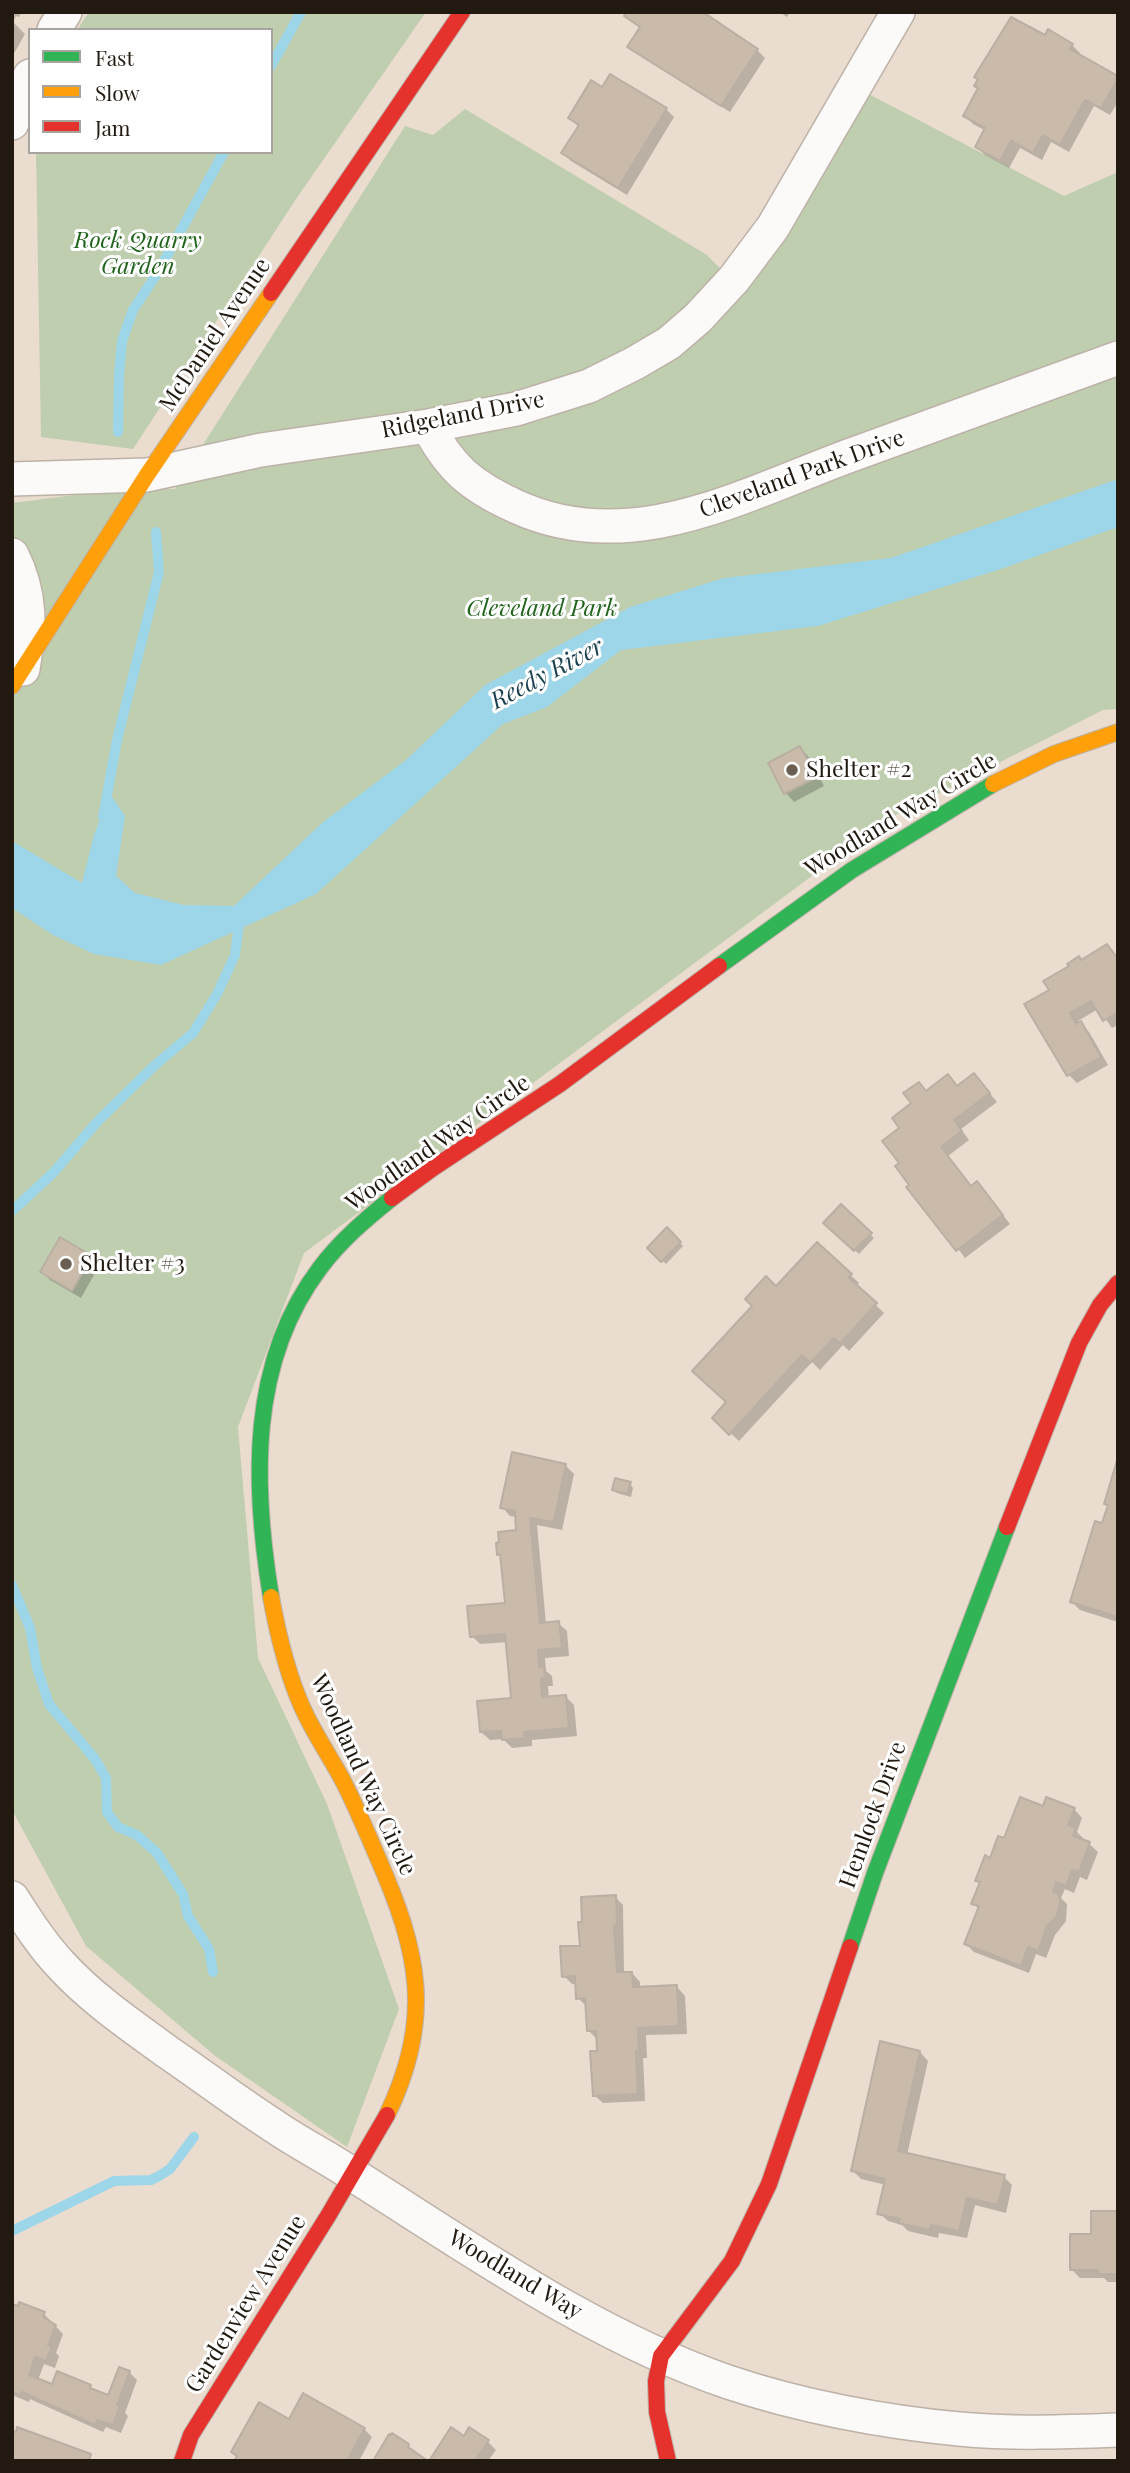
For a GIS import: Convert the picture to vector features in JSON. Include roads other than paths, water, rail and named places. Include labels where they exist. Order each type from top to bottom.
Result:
[{"type":"street","points":[[55,28],[65,12]]},
{"type":"street","name":"McDaniel Avenue","points":[[17,679],[147,475],[462,12]]},
{"type":"street","name":"Ridgeland Drive","points":[[12,479],[147,475],[261,450],[428,426],[516,409],[589,386],[669,343],[698,318],[734,279],[773,227],[898,12]]},
{"type":"street","points":[[12,123],[19,97],[28,80]]},
{"type":"street","name":"Cleveland Park Drive","points":[[428,426],[453,466],[489,494],[532,514],[572,524],[611,526],[653,522],[696,514],[738,501],[841,458],[1118,358]]},
{"type":"street","points":[[12,555],[27,596],[29,628],[17,679]]},
{"type":"street","name":"Woodland Way Circle","points":[[354,2175],[400,2087],[412,2053],[417,1991],[411,1944],[403,1915],[346,1786],[300,1704],[278,1636],[261,1513],[258,1455],[261,1415],[275,1360],[291,1314],[319,1270],[360,1224],[409,1186],[553,1090],[811,897],[919,827],[1001,779],[1069,748],[1118,732]]},
{"type":"street","name":"Hemlock Drive","points":[[662,2356],[732,2260],[769,2184],[875,1873],[1062,1382],[1090,1320],[1110,1290],[1118,1283]]},
{"type":"street","name":"Woodland Way","points":[[12,1898],[61,1965],[124,2021],[275,2127],[419,2218],[603,2328],[662,2356],[730,2382],[806,2403],[882,2419],[960,2430],[1118,2430]]},
{"type":"street","name":"Gardenview Avenue","points":[[182,2461],[191,2435],[354,2175]]},
{"type":"street","points":[[662,2356],[656,2381],[657,2412],[668,2461]]},
{"type":"water","name":"Reedy River","points":[[1118,479],[1118,527],[998,570],[818,626],[621,650],[547,707],[503,724],[316,894],[161,965],[94,954],[53,935],[12,908],[12,841],[82,883],[94,835],[110,794],[125,816],[116,876],[135,893],[184,905],[234,906],[323,822],[406,760],[485,685],[630,607],[724,578],[891,558]]},
{"type":"waterway","points":[[273,62],[301,12]]},
{"type":"waterway","points":[[118,432],[122,341],[133,310],[158,272],[223,154]]},
{"type":"waterway","points":[[103,817],[117,740],[159,572],[156,532]]},
{"type":"waterway","points":[[12,1211],[53,1173],[97,1122],[154,1066],[193,1033],[217,994],[235,955],[240,916]]},
{"type":"waterway","points":[[12,1585],[30,1628],[37,1668],[49,1704],[95,1759],[106,1778],[107,1812],[118,1827],[137,1835],[157,1853],[183,1894],[188,1916],[209,1949],[213,1972]]},
{"type":"waterway","points":[[12,2231],[114,2181],[151,2180],[159,2176],[170,2169],[194,2137]]},
{"type":"place","name":"Shelter #2","points":[[792,770]]},
{"type":"place","name":"Shelter #3","points":[[66,1264]]},
{"type":"park label","name":"Rock Quarry Garden","points":[[138,254]]},
{"type":"park label","name":"Cleveland Park","points":[[542,609]]}]
